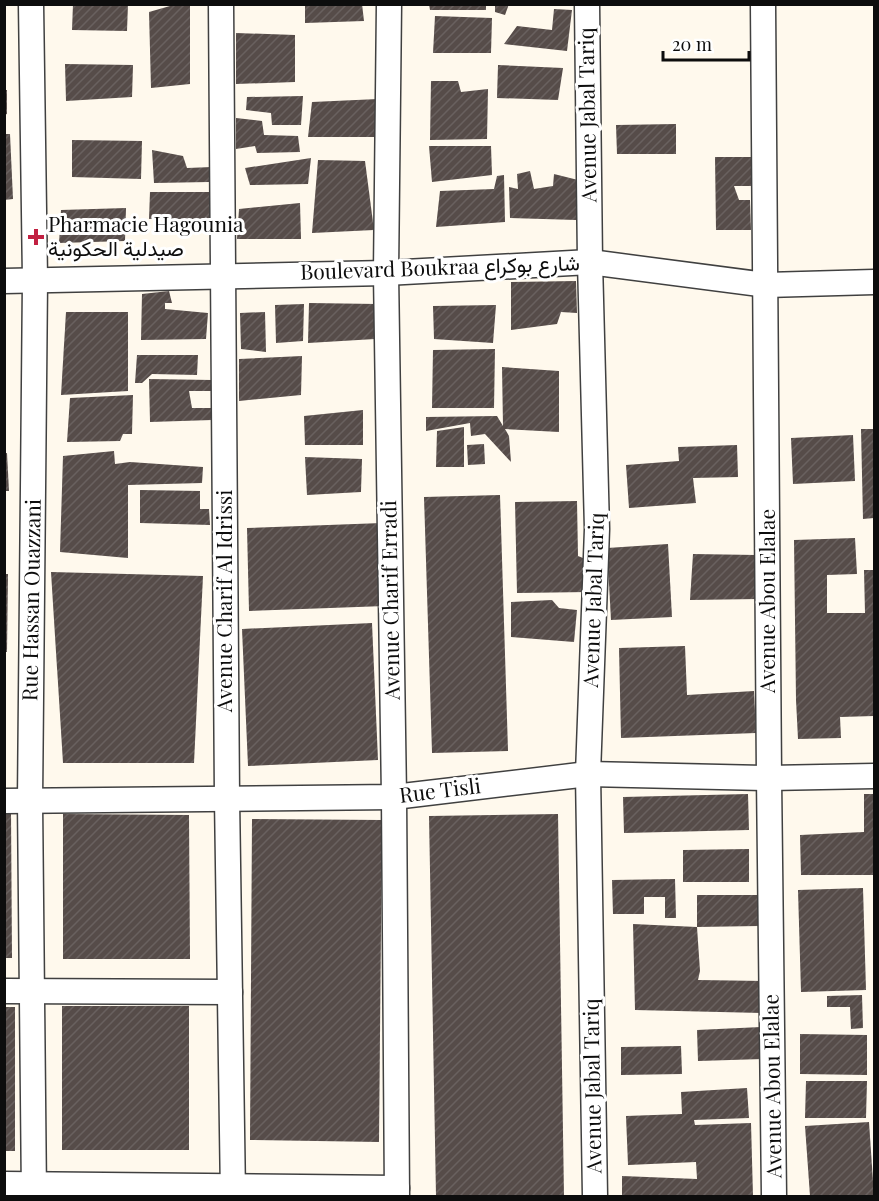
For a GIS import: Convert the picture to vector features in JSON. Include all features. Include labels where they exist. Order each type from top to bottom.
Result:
[{"type":"street","name":"Rue Hassan Ouazzani","points":[[31,4],[35,280],[30,801],[34,1191]]},
{"type":"street","name":"Avenue Charif Al Idrissi","points":[[221,4],[227,798],[233,1191]]},
{"type":"street","name":"Avenue Charif Erradi","points":[[389,4],[386,273],[397,1192]]},
{"type":"street","name":"Avenue Jabal Tariq","points":[[587,4],[590,262],[597,529],[588,774],[595,1197]]},
{"type":"street","name":"Avenue Abou Elalae","points":[[763,4],[774,1197]]},
{"type":"street","name":"Boulevard Boukraa شارع بوكراع","points":[[4,280],[386,273],[590,262],[766,285],[874,282]]},
{"type":"street","name":"Rue Tisli","points":[[4,801],[394,797],[588,774],[769,778],[874,776]]},
{"type":"street","points":[[4,991],[230,992]]},
{"type":"street","points":[[4,1184],[34,1191],[397,1192]]},
{"type":"building","points":[[73,4],[128,4],[127,31],[72,30]]},
{"type":"building","points":[[177,4],[190,4],[190,84],[151,88],[149,12]]},
{"type":"building","points":[[305,4],[362,4],[364,21],[305,23]]},
{"type":"building","points":[[429,4],[486,4],[486,10],[430,10]]},
{"type":"building","points":[[495,4],[509,4],[505,15],[495,12]]},
{"type":"building","points":[[554,9],[572,10],[567,51],[504,44],[517,26],[552,30]]},
{"type":"building","points":[[435,16],[492,18],[491,53],[433,53]]},
{"type":"building","points":[[236,33],[295,35],[295,82],[236,84]]},
{"type":"building","points":[[65,64],[133,65],[132,97],[66,101]]},
{"type":"building","points":[[498,65],[563,68],[558,100],[497,98]]},
{"type":"building","points":[[431,81],[458,81],[461,92],[488,89],[487,139],[430,140]]},
{"type":"building","points":[[4,90],[7,90],[7,114],[4,115]]},
{"type":"building","points":[[303,96],[301,125],[272,125],[271,113],[246,110],[247,97]]},
{"type":"building","points":[[378,99],[375,137],[308,137],[312,102]]},
{"type":"building","points":[[236,118],[262,121],[264,135],[298,136],[300,152],[257,153],[255,146],[236,149]]},
{"type":"building","points":[[676,124],[676,154],[617,154],[616,125]]},
{"type":"building","points":[[4,134],[10,134],[13,199],[4,200]]},
{"type":"building","points":[[72,140],[142,141],[141,179],[72,177]]},
{"type":"building","points":[[429,146],[491,146],[492,175],[432,182]]},
{"type":"building","points":[[152,150],[183,156],[187,168],[212,167],[209,182],[154,183]]},
{"type":"building","points":[[715,157],[752,157],[752,186],[734,186],[739,200],[750,200],[751,230],[716,230]]},
{"type":"building","points":[[311,158],[308,184],[250,185],[245,168]]},
{"type":"building","points":[[318,160],[365,161],[374,230],[312,233]]},
{"type":"building","points":[[530,171],[534,189],[553,186],[554,174],[578,180],[576,220],[510,218],[509,187],[518,189],[517,174]]},
{"type":"building","points":[[504,175],[505,222],[436,227],[440,191],[494,189],[497,176]]},
{"type":"building","points":[[150,192],[213,192],[211,219],[149,219]]},
{"type":"building","points":[[300,203],[301,239],[237,239],[239,209]]},
{"type":"building","points":[[126,208],[125,241],[59,243],[61,210]]},
{"type":"building","points":[[576,281],[577,313],[561,312],[557,324],[511,330],[511,282]]},
{"type":"building","points":[[169,291],[172,303],[165,303],[165,309],[208,313],[206,339],[141,340],[142,294]]},
{"type":"building","points":[[309,303],[377,304],[375,339],[308,343]]},
{"type":"building","points":[[304,304],[303,341],[276,343],[275,305]]},
{"type":"building","points":[[496,305],[493,343],[434,339],[433,306]]},
{"type":"building","points":[[66,312],[128,312],[128,391],[61,395]]},
{"type":"building","points":[[265,312],[266,352],[241,349],[240,313]]},
{"type":"building","points":[[495,349],[494,408],[432,408],[433,350]]},
{"type":"building","points":[[137,355],[198,355],[197,375],[152,374],[142,383],[135,383]]},
{"type":"building","points":[[302,356],[301,395],[239,401],[239,359]]},
{"type":"building","points":[[502,367],[559,371],[559,432],[505,429],[509,436],[511,462],[485,434],[471,436],[470,423],[426,431],[426,417],[497,416],[503,426]]},
{"type":"building","points":[[149,379],[212,380],[212,391],[189,391],[192,408],[212,408],[212,420],[150,422]]},
{"type":"building","points":[[133,395],[132,434],[123,434],[120,441],[67,442],[70,398]]},
{"type":"building","points":[[363,410],[363,445],[305,445],[304,416]]},
{"type":"building","points":[[464,427],[464,467],[436,467],[437,431]]},
{"type":"building","points":[[861,429],[874,429],[874,518],[863,519]]},
{"type":"building","points":[[853,435],[855,481],[793,484],[791,438]]},
{"type":"building","points":[[484,444],[485,464],[468,465],[467,445]]},
{"type":"building","points":[[737,445],[738,477],[693,478],[696,503],[629,508],[626,465],[679,461],[678,447]]},
{"type":"building","points":[[114,451],[115,464],[130,462],[203,467],[202,483],[128,485],[128,558],[60,552],[63,456]]},
{"type":"building","points":[[4,453],[7,453],[9,491],[4,491]]},
{"type":"building","points":[[305,457],[362,459],[361,492],[307,495]]},
{"type":"building","points":[[140,490],[200,491],[200,509],[209,509],[210,525],[140,523]]},
{"type":"building","points":[[500,495],[508,751],[432,753],[424,497]]},
{"type":"building","points":[[577,501],[578,556],[588,560],[589,592],[517,593],[515,502]]},
{"type":"building","points":[[382,523],[385,606],[249,611],[247,528]]},
{"type":"building","points":[[855,538],[857,574],[827,575],[827,613],[865,613],[864,570],[874,570],[874,716],[840,717],[841,738],[798,739],[794,540]]},
{"type":"building","points":[[668,544],[672,617],[611,620],[607,548]]},
{"type":"building","points":[[693,554],[756,555],[758,599],[690,600]]},
{"type":"building","points":[[51,572],[203,576],[194,763],[63,763]]},
{"type":"building","points":[[5,574],[8,574],[7,652],[5,652]]},
{"type":"building","points":[[552,600],[559,608],[577,610],[574,642],[511,637],[511,602]]},
{"type":"building","points":[[372,623],[378,760],[248,766],[242,629]]},
{"type":"building","points":[[685,646],[687,695],[754,691],[756,733],[621,738],[619,648]]},
{"type":"building","points":[[748,794],[749,830],[624,833],[623,797]]},
{"type":"building","points":[[864,794],[874,794],[874,875],[801,875],[800,835],[864,832]]},
{"type":"building","points":[[4,813],[11,813],[12,958],[4,958]]},
{"type":"building","points":[[63,814],[189,815],[190,959],[63,959]]},
{"type":"building","points":[[558,814],[564,1196],[436,1196],[429,816]]},
{"type":"building","points":[[252,819],[382,820],[379,1142],[250,1140]]},
{"type":"building","points":[[749,849],[749,882],[683,882],[683,850]]},
{"type":"building","points":[[675,879],[676,918],[665,918],[665,897],[644,897],[644,914],[613,914],[612,880]]},
{"type":"building","points":[[863,888],[866,990],[801,992],[798,890]]},
{"type":"building","points":[[697,895],[758,895],[759,926],[697,927]]},
{"type":"building","points":[[633,924],[697,927],[700,971],[698,980],[763,981],[762,1013],[635,1010]]},
{"type":"building","points":[[862,995],[863,1028],[851,1029],[850,1007],[827,1007],[827,996]]},
{"type":"building","points":[[62,1006],[189,1006],[189,1150],[62,1150]]},
{"type":"building","points":[[4,1007],[15,1007],[15,1151],[4,1151]]},
{"type":"building","points":[[761,1027],[763,1059],[698,1061],[697,1030]]},
{"type":"building","points":[[800,1034],[867,1035],[867,1075],[800,1074]]},
{"type":"building","points":[[681,1046],[682,1074],[621,1075],[621,1047]]},
{"type":"building","points":[[806,1081],[867,1081],[866,1118],[805,1118]]},
{"type":"building","points":[[747,1088],[749,1118],[694,1120],[695,1125],[751,1123],[753,1196],[622,1196],[622,1176],[697,1179],[696,1162],[628,1165],[626,1116],[682,1114],[681,1092]]},
{"type":"building","points":[[869,1122],[874,1196],[810,1196],[805,1126]]},
{"type":"place","name":"Pharmacie Hagounia صيدلية الحكونية","points":[[36,237]]}]
